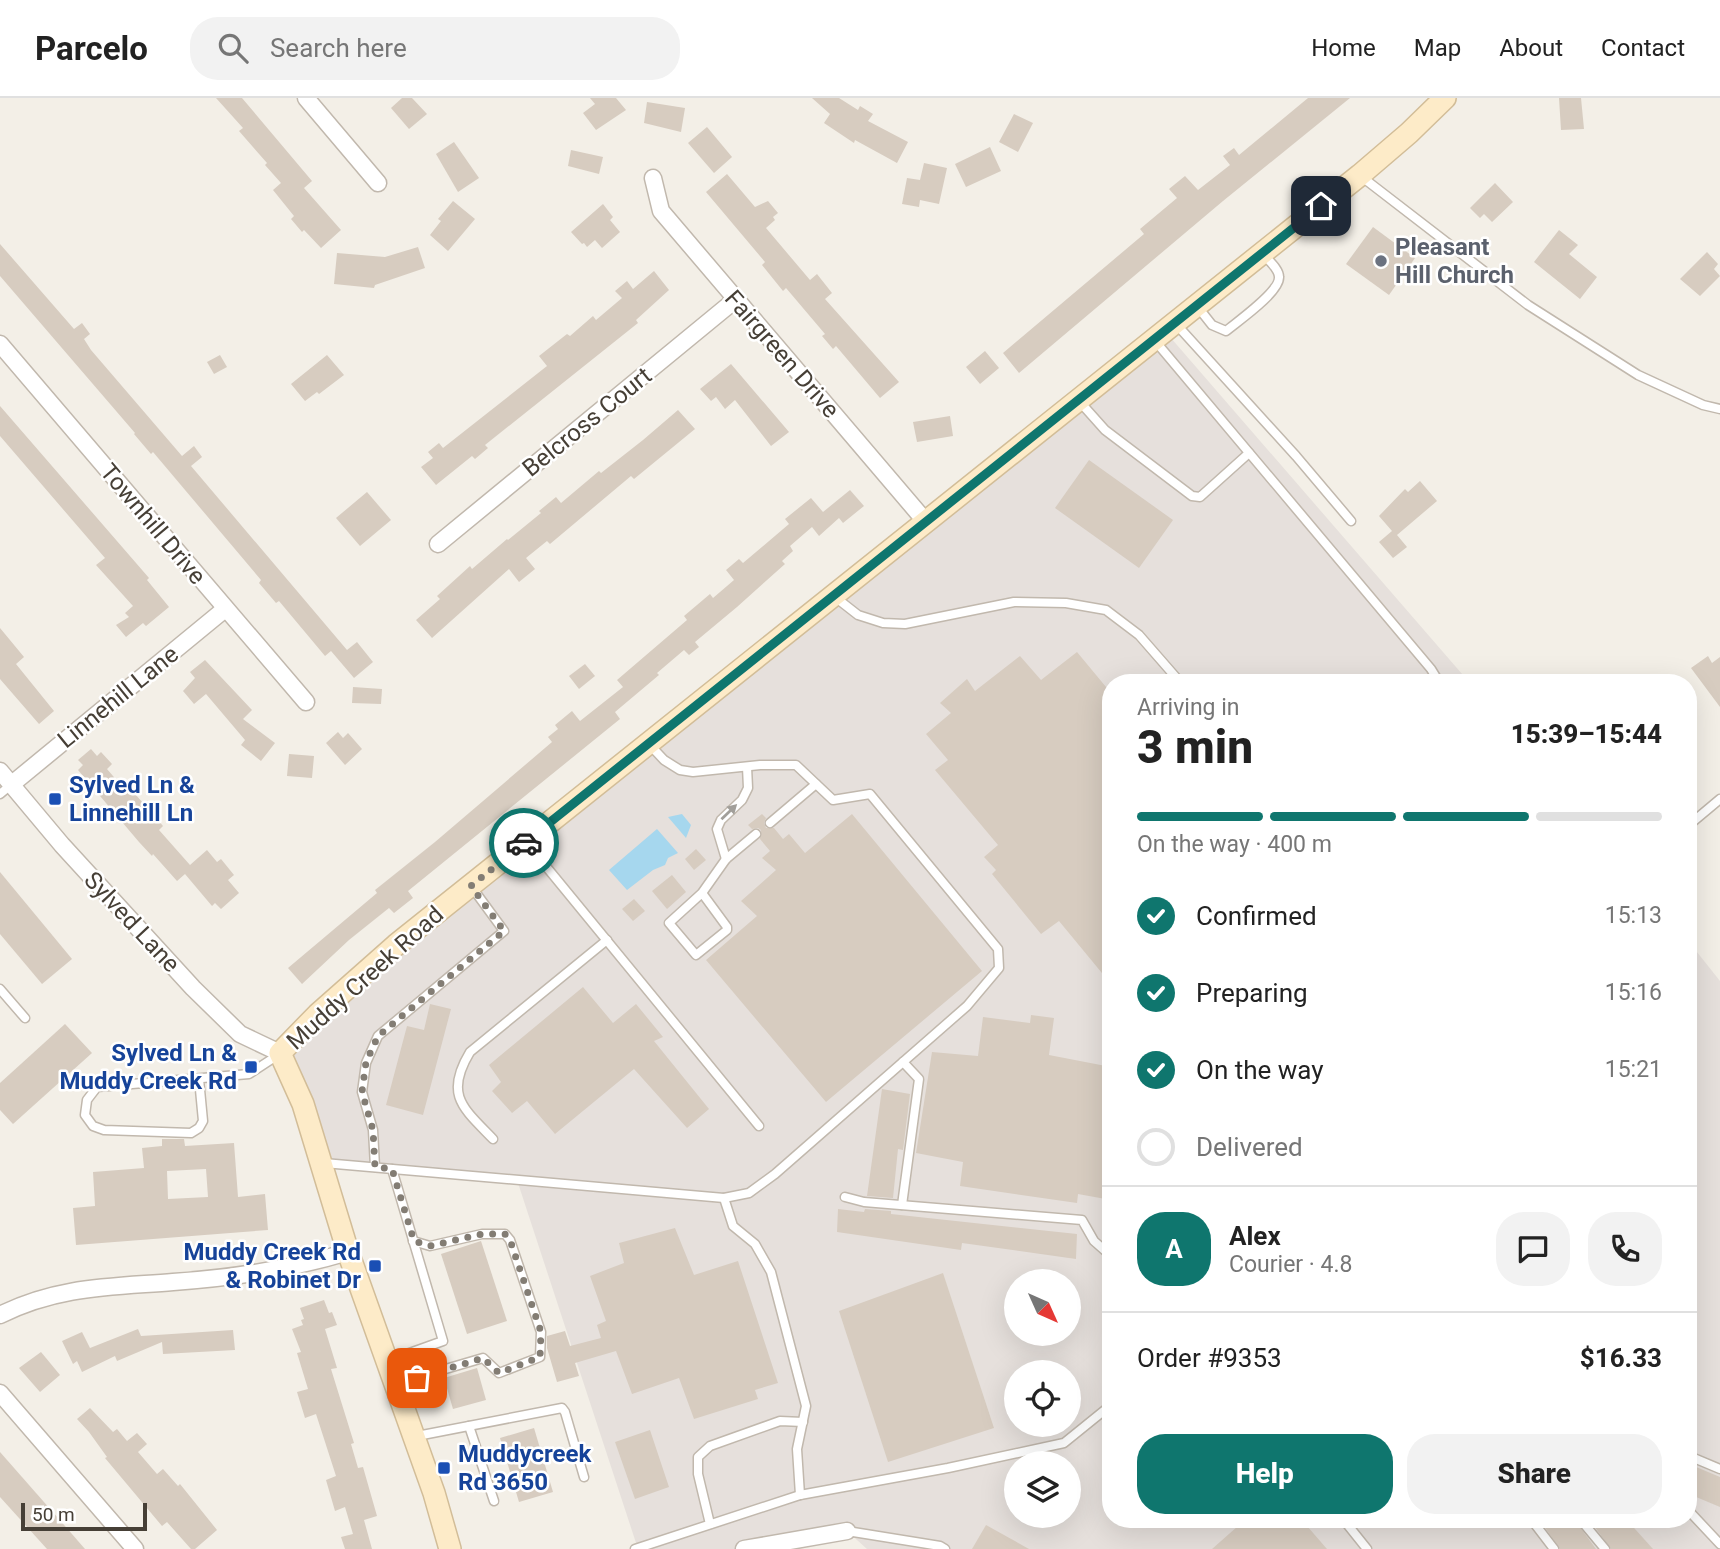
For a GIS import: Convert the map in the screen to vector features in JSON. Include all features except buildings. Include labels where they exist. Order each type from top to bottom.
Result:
[{"type":"street","points":[[306,98],[378,183]]},
{"type":"street","name":"Muddy Creek Road","points":[[450,1549],[414,1437],[348,1252],[303,1104],[280,1053],[318,1014],[377,962],[1360,175],[1445,98]]},
{"type":"street","name":"Fairgreen Drive","points":[[653,178],[661,211],[926,522]]},
{"type":"street","name":"Belcross Court","points":[[438,544],[735,300]]},
{"type":"street","name":"Townhill Drive","points":[[0,344],[306,702]]},
{"type":"street","name":"Linnehill Lane","points":[[6,789],[225,610]]},
{"type":"street","name":"Sylved Lane","points":[[0,771],[6,789],[62,845],[193,988],[240,1034],[280,1053]]},
{"type":"street","points":[[0,1315],[45,1296],[75,1289],[265,1272],[316,1262],[348,1252]]},
{"type":"street","points":[[0,1393],[135,1549]]},
{"type":"street","points":[[744,1549],[847,1531]]},
{"type":"lane","points":[[1360,175],[1528,305],[1638,375],[1720,410]]},
{"type":"lane","points":[[1196,305],[1212,325],[1226,331],[1275,289],[1279,279],[1277,271],[1262,252]]},
{"type":"lane","points":[[1174,322],[1296,456],[1351,521]]},
{"type":"lane","points":[[1154,339],[1434,674]]},
{"type":"lane","points":[[1078,400],[1105,430],[1192,496],[1200,497],[1249,453]]},
{"type":"lane","points":[[834,596],[858,615],[883,623],[905,624],[1014,602],[1066,603],[1106,610],[1139,635],[1173,674]]},
{"type":"lane","points":[[321,1162],[724,1198],[749,1193],[775,1174],[967,1006],[999,968],[998,949],[870,794],[833,800],[796,765],[693,772],[680,770],[664,760],[649,743]]},
{"type":"lane","points":[[726,859],[717,829],[721,820],[741,800],[748,788],[747,767]]},
{"type":"lane","points":[[770,822],[816,783]]},
{"type":"lane","points":[[1697,818],[1720,799]]},
{"type":"lane","points":[[702,893],[727,930],[696,955],[668,923],[702,893],[726,859],[756,834]]},
{"type":"lane","points":[[526,842],[759,1126]]},
{"type":"lane","points":[[375,1167],[373,1130],[362,1092],[366,1062],[378,1036],[504,931],[471,886]]},
{"type":"lane","points":[[493,1139],[463,1108],[457,1086],[459,1070],[470,1052],[607,940]]},
{"type":"lane","points":[[0,989],[25,1018]]},
{"type":"lane","points":[[199,1079],[203,1121],[199,1128],[191,1133],[104,1130],[93,1126],[85,1115],[87,1100],[97,1087],[249,1074],[280,1053]]},
{"type":"lane","points":[[902,1205],[919,1079],[903,1062]]},
{"type":"lane","points":[[387,1361],[443,1341],[392,1169]]},
{"type":"lane","points":[[845,1197],[863,1202],[1082,1220],[1094,1241],[1102,1248]]},
{"type":"lane","points":[[724,1198],[733,1226],[755,1244],[771,1272],[806,1406],[797,1449],[800,1495]]},
{"type":"lane","points":[[395,1384],[483,1358],[499,1373],[540,1357],[541,1332],[510,1240],[505,1234],[482,1234],[430,1246],[414,1241]]},
{"type":"lane","points":[[414,1437],[562,1408],[584,1477]]},
{"type":"lane","points":[[635,1549],[800,1495],[1065,1443],[1102,1412]]},
{"type":"lane","points":[[710,1524],[698,1474],[698,1457],[710,1446],[780,1421],[803,1422]]},
{"type":"lane","points":[[469,1426],[494,1501]]},
{"type":"lane","points":[[1697,1459],[1720,1469]]},
{"type":"lane","points":[[1697,1520],[1720,1544]]},
{"type":"lane","points":[[1350,1528],[1367,1549]]},
{"type":"lane","points":[[1538,1528],[1554,1549]]},
{"type":"lane","points":[[1588,1528],[1605,1549]]},
{"type":"lane","points":[[847,1531],[945,1549]]},
{"type":"shaded area","points":[[1164,330],[1462,674],[1102,674],[1102,1528],[1697,1528],[1697,952],[1720,981],[1720,1549],[867,1549],[847,1531],[744,1549],[638,1549],[517,1180],[321,1162],[280,1053]]},
{"type":"water","points":[[682,814],[691,825],[686,838],[668,817]]},
{"type":"water","points":[[657,829],[678,853],[627,890],[609,870]]},
{"type":"way so far","points":[[417,1378],[483,1358],[499,1373],[540,1357],[541,1332],[510,1240],[505,1234],[482,1234],[430,1246],[414,1241],[392,1169],[375,1167],[373,1130],[362,1092],[366,1062],[378,1036],[504,931],[471,886],[524,843]]},
{"type":"place","name":"Pleasant Hill Church","points":[[1381,261]]},
{"type":"place","name":"Sylved Ln & Linnehill Ln","points":[[55,799]]},
{"type":"place","name":"Sylved Ln & Muddy Creek Rd","points":[[251,1067]]},
{"type":"place","name":"Muddy Creek Rd & Robinet Dr","points":[[375,1266]]},
{"type":"place","name":"Muddycreek Rd 3650","points":[[444,1468]]},
{"type":"route","points":[[524,843],[1321,206]]}]
